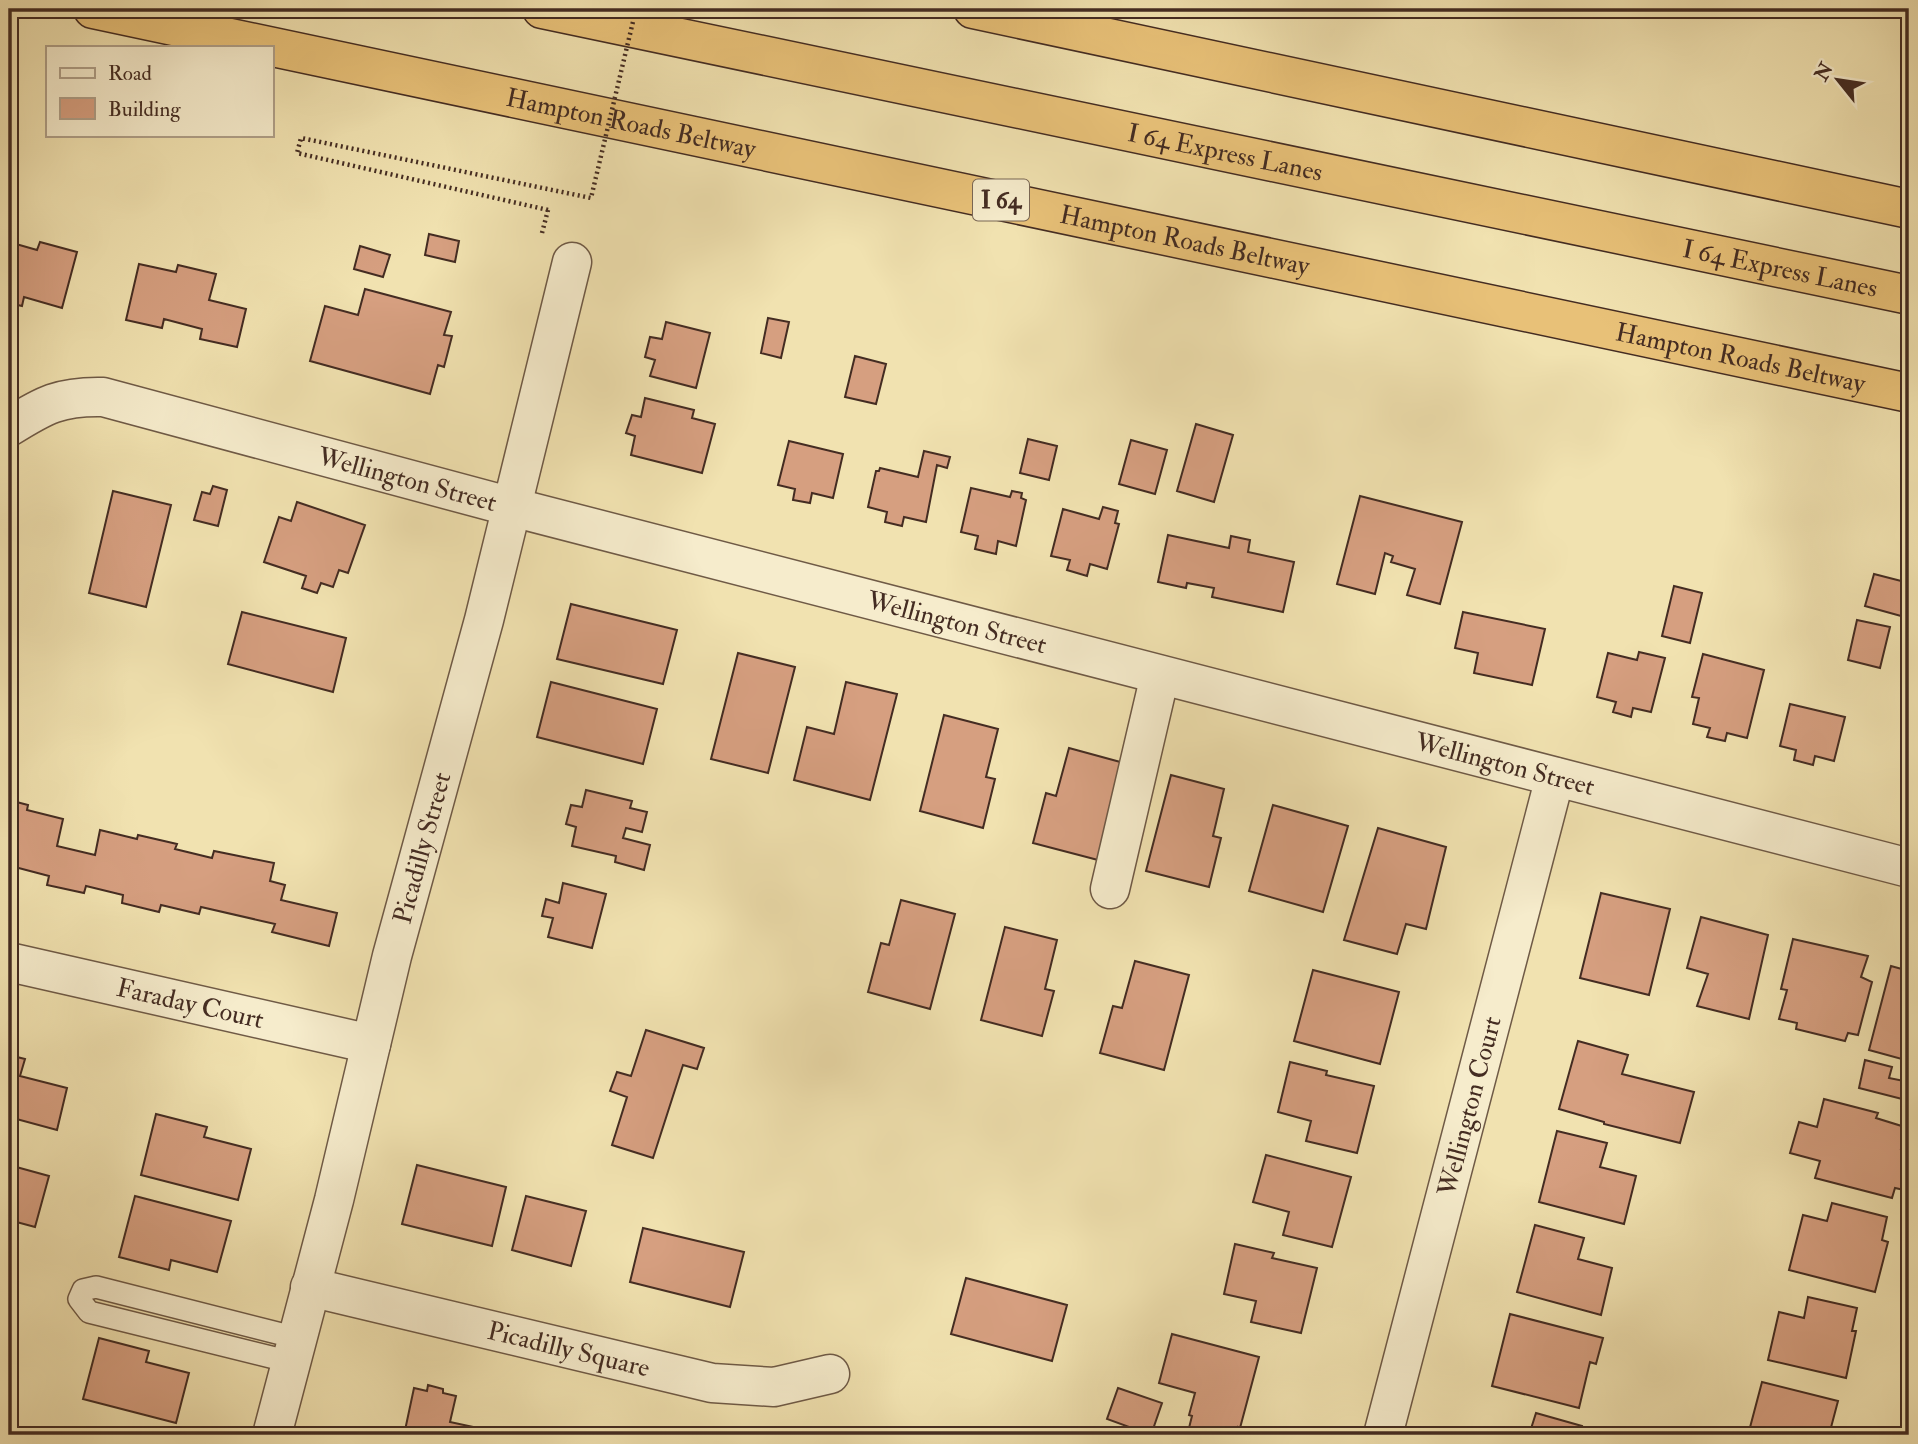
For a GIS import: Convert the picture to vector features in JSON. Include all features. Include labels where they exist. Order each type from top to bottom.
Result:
[{"type":"highway","name":"Hampton Roads Beltway","points":[[93,9],[268,46]]},
{"type":"highway","name":"I 64 Express Lanes","points":[[542,9],[1909,295]]},
{"type":"highway","points":[[973,9],[1909,209]]},
{"type":"highway","name":"Hampton Roads Beltway","points":[[273,47],[1909,393]]},
{"type":"street","name":"Picadilly Street","points":[[272,1435],[334,1200],[392,956],[484,620],[572,262]]},
{"type":"street","name":"Wellington Street","points":[[9,426],[46,404],[77,397],[103,397],[512,507],[1909,868]]},
{"type":"street","points":[[1110,889],[1160,675]]},
{"type":"street","name":"Wellington Court","points":[[1383,1435],[1555,777]]},
{"type":"street","name":"Faraday Court","points":[[9,962],[371,1044]]},
{"type":"street","name":"Picadilly Square","points":[[310,1287],[712,1382],[774,1387],[830,1374]]},
{"type":"lane","points":[[96,1287],[294,1350],[89,1312],[79,1299],[83,1290],[96,1287]]},
{"type":"path","points":[[548,210],[297,153],[301,138],[591,198],[636,9]]},
{"type":"building","points":[[429,234],[459,241],[455,262],[425,255]]},
{"type":"building","points":[[9,242],[37,250],[40,242],[77,252],[62,308],[24,297],[22,306],[9,303]]},
{"type":"building","points":[[360,246],[390,255],[383,277],[354,269]]},
{"type":"building","points":[[139,264],[176,272],[178,265],[216,274],[209,300],[246,309],[237,347],[200,339],[202,329],[164,319],[162,328],[126,320]]},
{"type":"building","points":[[365,289],[451,312],[444,335],[452,336],[444,367],[438,365],[430,394],[310,361],[325,306],[358,315]]},
{"type":"building","points":[[768,318],[789,322],[781,358],[761,353]]},
{"type":"building","points":[[666,322],[710,333],[696,388],[650,376],[655,360],[645,357],[650,337],[662,339]]},
{"type":"building","points":[[855,356],[886,364],[876,404],[845,397]]},
{"type":"building","points":[[645,398],[694,410],[692,418],[715,424],[702,473],[631,455],[635,436],[626,433],[632,415],[641,417]]},
{"type":"building","points":[[1196,424],[1233,435],[1214,502],[1177,491]]},
{"type":"building","points":[[1028,439],[1057,446],[1049,480],[1020,473]]},
{"type":"building","points":[[1131,440],[1167,450],[1155,494],[1119,484]]},
{"type":"building","points":[[789,441],[843,454],[833,498],[812,493],[810,503],[793,500],[795,489],[778,485]]},
{"type":"building","points":[[924,451],[950,457],[947,468],[937,465],[926,522],[904,517],[902,526],[885,522],[887,512],[868,507],[876,471],[880,468],[918,477]]},
{"type":"building","points":[[213,486],[227,490],[218,526],[194,520],[202,492],[210,494]]},
{"type":"building","points":[[971,488],[1010,497],[1012,491],[1022,493],[1021,498],[1026,500],[1016,546],[998,541],[996,554],[975,549],[978,536],[961,532]]},
{"type":"building","points":[[113,491],[171,505],[146,607],[89,593]]},
{"type":"building","points":[[1360,496],[1462,522],[1440,604],[1407,595],[1415,569],[1391,562],[1393,556],[1385,553],[1375,594],[1337,584]]},
{"type":"building","points":[[297,502],[365,525],[348,573],[339,570],[333,587],[321,583],[317,593],[302,588],[306,576],[264,562],[279,517],[291,521]]},
{"type":"building","points":[[1103,507],[1118,511],[1115,523],[1119,524],[1107,569],[1090,564],[1087,576],[1067,570],[1070,560],[1051,556],[1063,509],[1099,519]]},
{"type":"building","points":[[1168,535],[1229,548],[1231,536],[1250,540],[1248,552],[1294,562],[1283,612],[1212,597],[1214,588],[1187,583],[1186,588],[1158,582]]},
{"type":"building","points":[[1874,574],[1909,583],[1901,616],[1865,606]]},
{"type":"building","points":[[1674,586],[1702,593],[1690,643],[1662,636]]},
{"type":"building","points":[[571,604],[677,630],[663,684],[557,659]]},
{"type":"building","points":[[242,612],[346,638],[333,692],[228,664]]},
{"type":"building","points":[[1463,612],[1545,629],[1532,685],[1474,673],[1478,653],[1455,648]]},
{"type":"building","points":[[1857,620],[1890,627],[1880,668],[1848,660]]},
{"type":"building","points":[[1639,652],[1665,658],[1651,712],[1633,708],[1631,717],[1613,712],[1616,702],[1597,697],[1608,653],[1637,660]]},
{"type":"building","points":[[738,653],[795,667],[768,773],[711,759]]},
{"type":"building","points":[[1703,654],[1764,670],[1747,738],[1727,733],[1725,741],[1707,737],[1710,728],[1693,724],[1699,698],[1692,697]]},
{"type":"building","points":[[551,682],[657,709],[643,764],[537,737]]},
{"type":"building","points":[[846,682],[897,694],[870,800],[794,780],[807,727],[834,734]]},
{"type":"building","points":[[1790,704],[1845,717],[1834,761],[1815,756],[1813,765],[1794,760],[1796,750],[1780,746]]},
{"type":"building","points":[[944,715],[998,729],[986,777],[995,779],[983,828],[920,811]]},
{"type":"building","points":[[1069,748],[1124,763],[1098,860],[1033,843],[1046,793],[1056,796]]},
{"type":"building","points":[[1171,775],[1224,789],[1213,836],[1221,838],[1209,887],[1146,871]]},
{"type":"building","points":[[586,790],[632,801],[630,808],[647,812],[642,832],[626,828],[623,838],[650,845],[644,870],[615,862],[616,856],[572,846],[576,827],[566,824],[571,805],[582,807]]},
{"type":"building","points":[[9,800],[28,805],[27,810],[63,819],[57,846],[95,855],[100,830],[137,839],[138,835],[177,844],[175,849],[212,858],[214,851],[274,863],[270,881],[285,885],[281,900],[337,913],[329,946],[272,932],[275,924],[201,907],[199,914],[161,905],[159,912],[122,903],[123,895],[86,886],[84,893],[47,885],[49,876],[11,866],[9,873]]},
{"type":"building","points":[[1273,805],[1348,826],[1323,912],[1249,891]]},
{"type":"building","points":[[1378,828],[1446,847],[1426,929],[1406,924],[1397,954],[1344,940]]},
{"type":"building","points":[[563,883],[606,894],[592,948],[548,937],[553,918],[542,916],[546,899],[559,903]]},
{"type":"building","points":[[1601,893],[1670,909],[1649,995],[1580,978]]},
{"type":"building","points":[[901,900],[955,914],[930,1009],[868,992],[881,943],[889,945]]},
{"type":"building","points":[[1701,917],[1768,935],[1749,1019],[1697,1006],[1708,974],[1687,968]]},
{"type":"building","points":[[1005,927],[1057,940],[1045,989],[1054,991],[1042,1036],[981,1020]]},
{"type":"building","points":[[1793,939],[1868,956],[1861,977],[1872,982],[1858,1035],[1848,1033],[1845,1041],[1796,1029],[1797,1023],[1779,1019],[1787,990],[1781,989]]},
{"type":"building","points":[[1135,961],[1189,975],[1164,1070],[1100,1053],[1113,1006],[1122,1008]]},
{"type":"building","points":[[1891,966],[1909,971],[1909,1061],[1869,1050]]},
{"type":"building","points":[[1313,970],[1399,992],[1380,1064],[1294,1041]]},
{"type":"building","points":[[646,1030],[704,1048],[697,1069],[683,1065],[653,1158],[612,1145],[627,1097],[610,1091],[617,1072],[631,1076]]},
{"type":"building","points":[[1578,1041],[1628,1055],[1622,1074],[1694,1092],[1680,1143],[1604,1124],[1559,1109]]},
{"type":"building","points":[[9,1055],[25,1059],[20,1076],[67,1088],[57,1130],[9,1117]]},
{"type":"building","points":[[1865,1060],[1892,1067],[1889,1078],[1909,1082],[1906,1100],[1859,1088]]},
{"type":"building","points":[[1290,1062],[1327,1071],[1326,1075],[1374,1086],[1357,1153],[1306,1141],[1311,1121],[1278,1112]]},
{"type":"building","points":[[1824,1099],[1878,1113],[1876,1118],[1908,1128],[1901,1149],[1905,1150],[1902,1161],[1909,1163],[1904,1190],[1895,1188],[1892,1198],[1815,1178],[1820,1161],[1790,1153],[1799,1122],[1817,1127]]},
{"type":"building","points":[[156,1114],[207,1127],[204,1137],[251,1149],[238,1200],[141,1175]]},
{"type":"building","points":[[1557,1131],[1607,1143],[1600,1167],[1636,1176],[1624,1224],[1539,1202]]},
{"type":"building","points":[[1266,1155],[1351,1177],[1332,1247],[1283,1235],[1289,1212],[1253,1202]]},
{"type":"building","points":[[9,1165],[49,1176],[35,1227],[9,1220]]},
{"type":"building","points":[[417,1165],[506,1187],[492,1246],[402,1224]]},
{"type":"building","points":[[135,1196],[231,1221],[217,1272],[171,1260],[169,1270],[119,1257]]},
{"type":"building","points":[[526,1196],[586,1211],[571,1266],[512,1250]]},
{"type":"building","points":[[1832,1203],[1887,1217],[1882,1240],[1888,1242],[1875,1292],[1789,1270],[1803,1215],[1827,1221]]},
{"type":"building","points":[[1535,1225],[1584,1238],[1578,1259],[1612,1268],[1601,1315],[1517,1292]]},
{"type":"building","points":[[643,1228],[744,1252],[730,1307],[630,1282]]},
{"type":"building","points":[[1235,1244],[1274,1253],[1272,1258],[1317,1268],[1301,1333],[1251,1322],[1256,1301],[1224,1294]]},
{"type":"building","points":[[966,1278],[1067,1305],[1052,1361],[951,1334]]},
{"type":"building","points":[[1808,1297],[1857,1308],[1852,1331],[1856,1331],[1846,1378],[1768,1360],[1779,1312],[1804,1318]]},
{"type":"building","points":[[1510,1314],[1603,1338],[1596,1364],[1590,1362],[1579,1408],[1492,1386]]},
{"type":"building","points":[[1172,1334],[1259,1357],[1236,1435],[1199,1435],[1188,1432],[1195,1393],[1159,1383]]},
{"type":"building","points":[[99,1338],[149,1351],[146,1362],[189,1373],[176,1423],[83,1399]]},
{"type":"building","points":[[1762,1382],[1838,1401],[1829,1435],[1748,1435]]},
{"type":"building","points":[[428,1385],[456,1396],[450,1422],[478,1428],[476,1435],[404,1435],[414,1388],[427,1391]]},
{"type":"building","points":[[1118,1388],[1162,1403],[1151,1435],[1107,1419]]},
{"type":"building","points":[[1536,1413],[1582,1426],[1580,1435],[1529,1435]]}]
